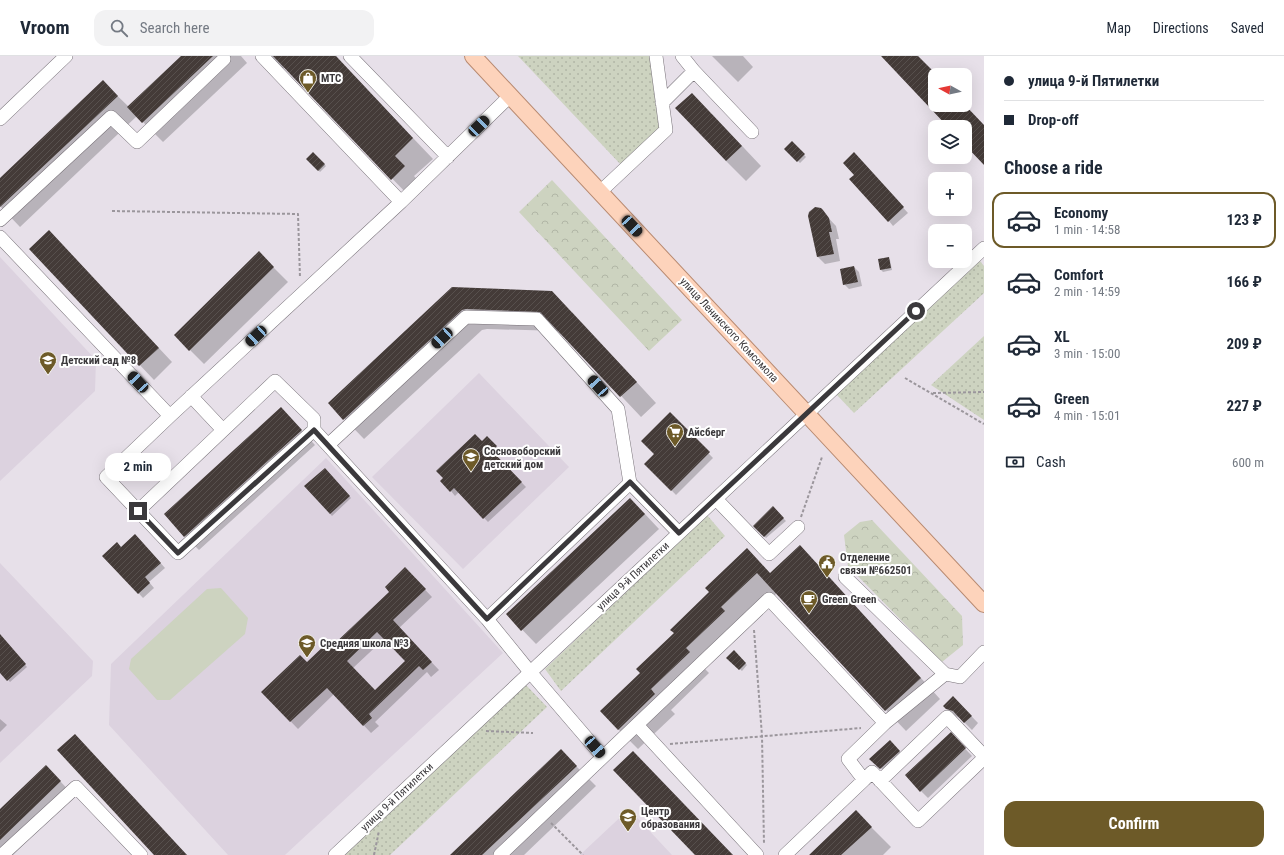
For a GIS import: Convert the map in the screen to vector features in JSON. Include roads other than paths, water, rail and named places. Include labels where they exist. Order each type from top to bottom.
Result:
[{"type":"main road","name":"улица Ленинского Комсомола","points":[[473,56],[984,604]]},
{"type":"street","points":[[0,119],[66,56]]},
{"type":"street","points":[[262,56],[401,202]]},
{"type":"street","points":[[350,56],[448,157]]},
{"type":"street","points":[[600,192],[666,130],[656,56]]},
{"type":"street","points":[[682,56],[694,71],[752,132]]},
{"type":"street","points":[[0,220],[111,117],[136,142],[224,59]]},
{"type":"street","points":[[662,103],[694,71]]},
{"type":"street","points":[[314,430],[178,553],[106,477],[191,396],[401,202],[510,96]]},
{"type":"street","points":[[0,237],[170,416]]},
{"type":"street","name":"улица 9-й Пятилетки","points":[[335,855],[984,249]]},
{"type":"street","points":[[328,445],[466,317],[537,319],[618,409],[630,482],[679,533]]},
{"type":"street","points":[[138,511],[275,381],[314,419],[314,430],[487,619],[603,757]]},
{"type":"street","points":[[191,396],[223,430]]},
{"type":"street","points":[[487,619],[630,482]]},
{"type":"street","points":[[716,499],[770,554],[798,527]]},
{"type":"street","points":[[845,577],[944,674],[960,677],[984,652]]},
{"type":"street","points":[[500,855],[769,599],[883,725]]},
{"type":"street","points":[[864,780],[848,758],[883,725],[944,674]]},
{"type":"street","points":[[785,855],[872,772],[880,781],[918,821],[984,757],[947,717],[880,781]]},
{"type":"street","points":[[637,726],[760,851]]},
{"type":"street","points":[[2,855],[76,787],[141,855]]},
{"type":"place","name":"МТС","points":[[308,93]]},
{"type":"place","name":"Детский сад №8","points":[[48,375]]},
{"type":"place","name":"Айсберг","points":[[675,447]]},
{"type":"place","name":"Сосновоборский детский дом","points":[[471,472]]},
{"type":"place","name":"Отделение связи №662501","points":[[827,578]]},
{"type":"place","name":"Green Green","points":[[809,614]]},
{"type":"place","name":"Средняя школа №3","points":[[307,658]]},
{"type":"place","name":"Центр образования","points":[[628,832]]}]
